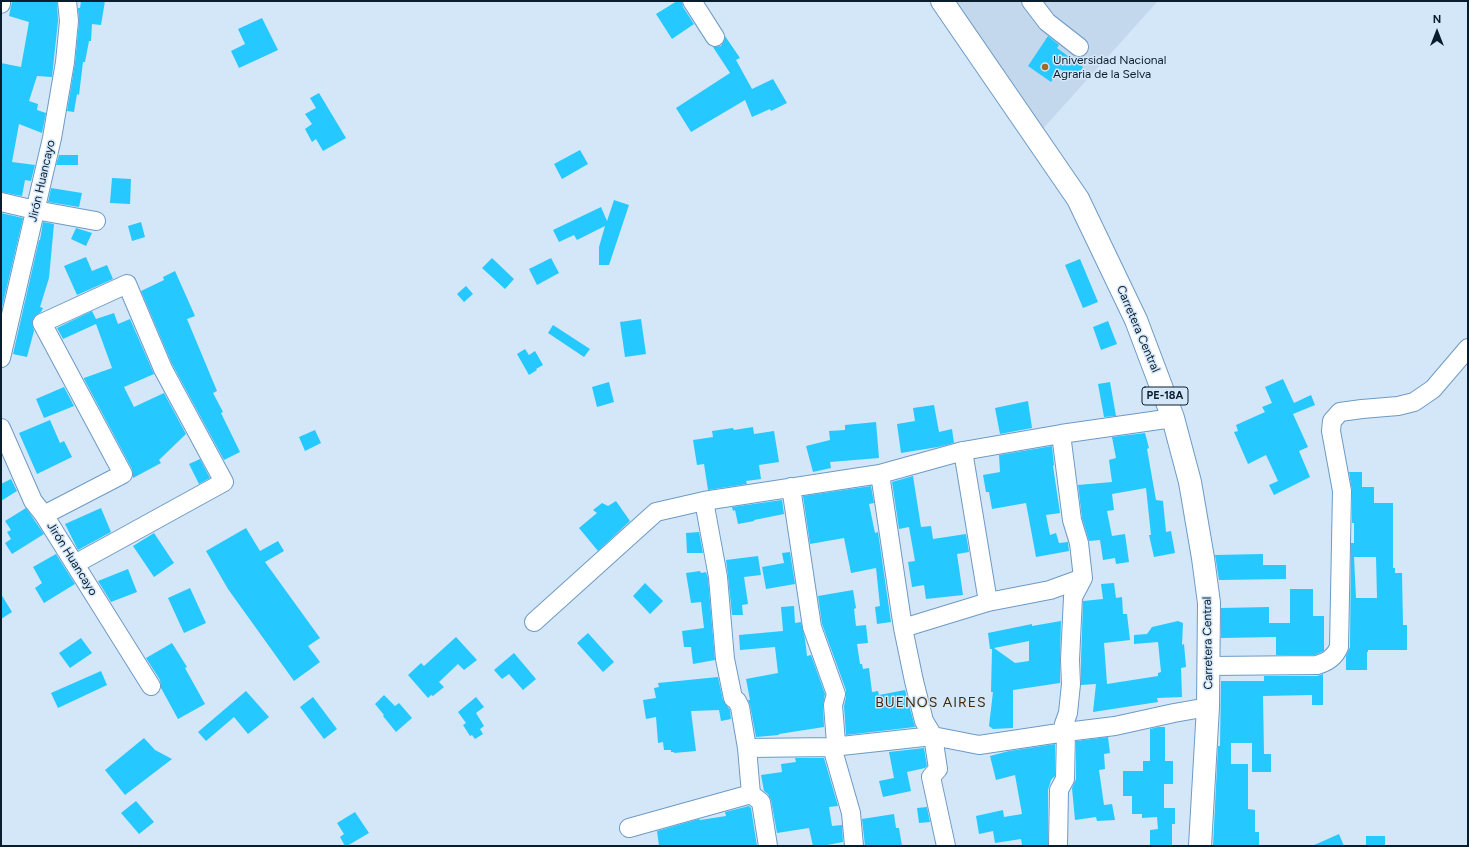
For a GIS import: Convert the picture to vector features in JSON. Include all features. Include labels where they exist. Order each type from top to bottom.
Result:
[{"type":"highway","name":"Carretera Central","points":[[942,1],[1078,199],[1136,320],[1174,418],[1190,482],[1204,558],[1209,603],[1208,707],[1200,846]]},
{"type":"street","name":"Jirón Huancayo","points":[[1,358],[52,138],[65,62],[69,21],[67,1]]},
{"type":"street","points":[[692,1],[715,37]]},
{"type":"street","points":[[1031,1],[1047,22],[1079,47]]},
{"type":"street","points":[[1,202],[96,221]]},
{"type":"street","points":[[44,515],[123,474],[42,323],[127,284],[162,369],[224,482],[75,564]]},
{"type":"street","points":[[1209,666],[1317,665],[1326,662],[1334,656],[1339,647],[1342,490],[1331,431],[1332,422],[1340,412],[1398,406],[1414,402],[1433,390],[1468,348]]},
{"type":"street","points":[[534,622],[656,512],[704,501],[880,474],[963,451],[1061,434],[1174,418]]},
{"type":"street","name":"Jirón Huancayo","points":[[1,428],[33,500],[44,515],[151,686]]},
{"type":"street","points":[[1058,846],[1059,790],[1065,779],[1066,732],[1064,724],[1068,713],[1071,684],[1070,660],[1073,597],[1083,578],[1079,543],[1072,520],[1061,434]]},
{"type":"street","points":[[963,451],[988,602]]},
{"type":"street","points":[[880,474],[903,628],[924,721],[933,736],[938,769],[931,777],[946,846]]},
{"type":"street","points":[[791,487],[812,627],[836,694],[833,705],[836,743],[832,746]]},
{"type":"street","points":[[704,501],[718,577],[725,659],[733,698],[737,701],[740,707],[747,748],[751,794],[761,802],[768,846]]},
{"type":"street","points":[[903,628],[988,602],[1050,590],[1083,578]]},
{"type":"street","points":[[747,748],[832,746],[933,736],[979,745],[1115,726],[1208,707]]},
{"type":"street","points":[[832,746],[851,813],[854,846]]},
{"type":"street","points":[[629,828],[751,794]]},
{"type":"shaded area","name":"Universidad Nacional Agraria de la Selva","points":[[945,1],[1158,1],[1039,133]]},
{"type":"building","points":[[12,1],[57,1],[58,21],[52,77],[37,76],[29,101],[38,104],[37,110],[46,113],[42,133],[19,124],[12,162],[35,165],[31,181],[25,180],[22,196],[1,192],[1,63],[21,67],[29,22],[9,16]]},
{"type":"building","points":[[81,1],[105,1],[101,25],[92,24],[91,41],[89,41],[85,62],[83,62],[79,95],[77,94],[74,112],[67,111],[75,63],[79,22],[78,8],[80,8]]},
{"type":"building","points":[[677,1],[682,1],[683,7],[694,24],[672,39],[656,14]]},
{"type":"building","points":[[262,18],[278,50],[239,68],[231,51],[245,44],[238,29]]},
{"type":"building","points":[[725,36],[740,58],[736,60],[752,89],[773,79],[787,103],[771,111],[770,109],[752,117],[745,100],[691,132],[676,108],[730,73],[713,47],[721,46]]},
{"type":"building","points":[[1048,36],[1059,45],[1057,48],[1083,67],[1075,79],[1060,69],[1051,82],[1028,66]]},
{"type":"building","points":[[319,93],[346,138],[323,151],[316,139],[312,142],[305,129],[312,124],[305,114],[316,108],[310,98]]},
{"type":"building","points":[[580,150],[588,164],[562,179],[554,164]]},
{"type":"building","points":[[59,155],[78,155],[78,165],[56,165]]},
{"type":"building","points":[[112,178],[131,179],[130,204],[110,203]]},
{"type":"building","points":[[51,188],[82,193],[79,207],[48,202]]},
{"type":"building","points":[[614,200],[629,205],[609,265],[599,265],[599,247],[605,226],[577,240],[574,235],[559,242],[553,230],[601,207],[607,221]]},
{"type":"building","points":[[1,213],[23,218],[1,312]]},
{"type":"building","points":[[43,222],[54,224],[49,278],[40,307],[43,308],[41,312],[34,317],[32,322],[34,331],[27,357],[13,354]]},
{"type":"building","points":[[141,222],[145,237],[132,241],[128,226]]},
{"type":"building","points":[[76,228],[92,233],[86,246],[71,239]]},
{"type":"building","points":[[86,257],[92,271],[107,265],[113,279],[77,295],[64,266]]},
{"type":"building","points":[[492,258],[514,279],[505,289],[482,268]]},
{"type":"building","points":[[551,258],[559,273],[537,285],[529,269]]},
{"type":"building","points":[[1080,259],[1098,302],[1083,308],[1065,265]]},
{"type":"building","points":[[175,271],[195,316],[187,319],[217,391],[213,393],[240,452],[224,460],[172,364],[141,291],[164,280],[163,277]]},
{"type":"building","points":[[466,286],[473,294],[464,302],[457,294]]},
{"type":"building","points":[[92,311],[96,319],[114,313],[118,324],[130,319],[154,374],[124,387],[134,407],[164,393],[186,434],[159,460],[161,463],[133,478],[132,469],[84,379],[112,368],[96,324],[63,339],[57,328]]},
{"type":"building","points":[[641,319],[646,354],[625,357],[620,322]]},
{"type":"building","points":[[1108,321],[1117,344],[1101,350],[1093,327]]},
{"type":"building","points":[[553,325],[590,349],[584,357],[548,333]]},
{"type":"building","points":[[525,349],[529,355],[535,351],[543,365],[529,375],[517,354]]},
{"type":"building","points":[[1283,379],[1294,403],[1311,395],[1315,405],[1293,414],[1308,447],[1299,451],[1310,477],[1274,495],[1269,485],[1278,481],[1266,455],[1248,464],[1234,432],[1238,431],[1236,425],[1265,412],[1262,407],[1272,403],[1265,387]]},
{"type":"building","points":[[609,382],[614,402],[597,407],[592,387]]},
{"type":"building","points":[[1110,382],[1116,416],[1104,417],[1098,384]]},
{"type":"building","points":[[64,387],[74,406],[44,418],[36,399]]},
{"type":"building","points":[[1028,401],[1032,428],[1000,434],[995,408]]},
{"type":"building","points":[[934,405],[939,432],[952,429],[954,443],[901,453],[897,424],[915,421],[913,408]]},
{"type":"building","points":[[50,420],[60,443],[64,441],[72,457],[37,474],[19,433]]},
{"type":"building","points":[[876,422],[879,458],[830,462],[831,468],[813,472],[806,446],[830,440],[829,431],[845,430],[845,425]]},
{"type":"building","points":[[753,427],[754,434],[774,431],[779,462],[759,465],[761,479],[746,481],[747,484],[708,490],[704,464],[697,465],[693,440],[713,437],[712,431]]},
{"type":"building","points":[[315,430],[321,443],[305,451],[299,437]]},
{"type":"building","points":[[1145,433],[1149,448],[1147,449],[1156,500],[1163,501],[1166,532],[1171,531],[1175,553],[1154,557],[1149,535],[1151,535],[1146,488],[1112,494],[1114,510],[1107,511],[1112,536],[1125,534],[1129,562],[1116,564],[1115,558],[1103,560],[1100,540],[1089,541],[1082,518],[1078,485],[1112,482],[1109,460],[1116,458],[1112,437]]},
{"type":"building","points":[[1052,446],[1053,466],[1060,513],[1046,515],[1050,535],[1056,533],[1059,543],[1068,542],[1069,551],[1036,557],[1026,503],[992,509],[989,492],[986,492],[983,475],[1000,472],[999,455]]},
{"type":"building","points":[[200,459],[210,478],[199,484],[189,464]]},
{"type":"building","points":[[1349,472],[1362,472],[1362,487],[1374,487],[1374,503],[1393,503],[1393,568],[1395,568],[1395,573],[1402,573],[1403,625],[1407,625],[1407,650],[1368,650],[1367,670],[1346,670],[1346,656],[1350,647],[1351,543],[1354,543],[1354,523],[1352,523],[1352,491]],"holes":[[[1354,557],[1376,557],[1377,598],[1356,598]]]},
{"type":"building","points":[[913,476],[921,527],[931,526],[933,539],[966,534],[969,552],[957,554],[963,595],[926,599],[924,585],[912,587],[908,562],[915,561],[909,527],[899,529],[892,482]]},
{"type":"building","points":[[11,479],[17,491],[1,501],[1,484]]},
{"type":"building","points":[[871,486],[874,503],[869,504],[875,533],[878,532],[891,622],[877,624],[875,607],[880,606],[876,568],[851,573],[844,538],[810,544],[803,496]]},
{"type":"building","points":[[782,500],[784,514],[738,524],[735,510],[733,511],[732,507]]},
{"type":"building","points":[[616,501],[630,521],[598,551],[579,528],[597,513],[593,510],[602,503],[608,506]]},
{"type":"building","points":[[26,508],[44,534],[12,554],[5,543],[11,539],[7,532],[11,530],[5,521]]},
{"type":"building","points":[[101,508],[111,532],[78,550],[65,524]]},
{"type":"building","points":[[246,528],[260,551],[278,541],[284,551],[265,562],[320,638],[308,646],[320,662],[294,681],[228,589],[206,551]]},
{"type":"building","points":[[699,532],[703,553],[687,553],[686,533]]},
{"type":"building","points":[[154,533],[174,563],[154,577],[133,546]]},
{"type":"building","points":[[790,552],[795,584],[766,589],[762,567],[784,563],[782,553]]},
{"type":"building","points":[[56,554],[75,584],[44,603],[35,588],[42,583],[33,567]]},
{"type":"building","points":[[1263,554],[1263,565],[1286,565],[1286,579],[1219,580],[1215,555]]},
{"type":"building","points":[[758,556],[761,575],[744,577],[748,604],[742,605],[743,615],[732,615],[726,560]]},
{"type":"building","points":[[128,569],[137,592],[111,602],[98,581]]},
{"type":"building","points":[[700,571],[701,573],[706,572],[708,578],[715,660],[693,664],[691,647],[684,647],[682,631],[704,628],[701,602],[691,603],[686,573]]},
{"type":"building","points":[[645,583],[663,601],[650,614],[633,596]]},
{"type":"building","points":[[1114,583],[1116,598],[1122,597],[1123,614],[1127,614],[1130,640],[1104,643],[1107,684],[1158,676],[1158,673],[1161,672],[1158,642],[1134,644],[1134,635],[1147,634],[1152,627],[1178,621],[1183,623],[1182,645],[1184,644],[1186,667],[1181,668],[1182,697],[1157,698],[1158,702],[1093,712],[1096,684],[1081,685],[1083,601],[1103,599],[1101,584]]},
{"type":"building","points":[[190,588],[206,623],[184,633],[168,598]]},
{"type":"building","points":[[1290,589],[1313,589],[1313,616],[1324,616],[1324,651],[1315,655],[1276,655],[1276,637],[1221,638],[1221,608],[1269,607],[1269,623],[1290,623]]},
{"type":"building","points":[[853,590],[856,608],[854,609],[856,626],[866,625],[868,643],[857,644],[860,664],[862,664],[863,669],[869,668],[872,692],[878,691],[879,695],[905,690],[915,727],[846,735],[844,706],[846,690],[822,624],[818,596]]},
{"type":"building","points":[[1,594],[12,612],[1,619]]},
{"type":"building","points":[[794,606],[795,623],[801,622],[807,656],[811,655],[825,694],[823,706],[824,727],[779,735],[756,737],[748,700],[750,700],[746,679],[778,673],[775,647],[740,650],[739,635],[783,631],[781,607]]},
{"type":"building","points":[[1061,621],[1060,683],[1013,690],[1013,728],[993,729],[989,726],[993,692],[991,692],[992,649],[990,649],[988,633],[1032,624],[1032,626]],"holes":[[[1029,641],[1029,661],[1015,663],[994,648]]]},
{"type":"building","points":[[588,633],[614,662],[603,672],[577,643]]},
{"type":"building","points":[[456,637],[477,660],[464,670],[458,664],[439,682],[444,687],[428,698],[408,675],[421,663],[424,666]]},
{"type":"building","points":[[81,638],[92,653],[70,668],[59,653]]},
{"type":"building","points":[[172,643],[187,667],[185,668],[205,704],[178,719],[161,688],[160,680],[146,658]]},
{"type":"building","points":[[514,653],[536,679],[523,690],[509,674],[502,679],[494,670]]},
{"type":"building","points":[[101,671],[107,685],[58,708],[51,693]]},
{"type":"building","points":[[1323,674],[1323,705],[1312,705],[1312,695],[1263,696],[1264,754],[1271,754],[1271,772],[1252,772],[1252,743],[1231,743],[1231,764],[1248,764],[1248,809],[1255,810],[1255,832],[1259,832],[1259,846],[1213,846],[1218,746],[1220,746],[1221,681],[1264,681],[1264,676],[1317,676]]},
{"type":"building","points":[[718,677],[723,700],[730,710],[731,719],[721,721],[719,710],[691,711],[696,751],[674,753],[671,752],[671,750],[664,750],[663,742],[658,743],[656,717],[646,719],[643,700],[656,698],[654,688],[659,687],[658,683]]},
{"type":"building","points":[[246,691],[269,717],[248,734],[234,717],[206,741],[198,732]]},
{"type":"building","points":[[384,695],[395,706],[399,703],[412,718],[396,732],[375,704]]},
{"type":"building","points":[[313,697],[337,729],[324,739],[300,707]]},
{"type":"building","points":[[476,697],[484,707],[476,713],[484,726],[480,729],[483,734],[475,739],[472,735],[470,736],[463,725],[466,723],[458,712]]},
{"type":"building","points":[[1165,727],[1165,761],[1173,761],[1173,784],[1164,784],[1164,808],[1175,808],[1175,824],[1172,824],[1172,846],[1150,846],[1150,830],[1158,829],[1157,817],[1142,818],[1142,814],[1132,814],[1132,796],[1123,796],[1123,771],[1143,771],[1143,761],[1150,761],[1150,729]]},
{"type":"building","points":[[1108,737],[1110,753],[1104,754],[1105,769],[1099,770],[1104,805],[1112,804],[1115,820],[1097,821],[1096,817],[1075,820],[1072,788],[1076,779],[1076,741]]},
{"type":"building","points":[[144,738],[155,750],[172,759],[125,795],[105,770]]},
{"type":"building","points":[[1055,744],[1055,776],[1051,780],[1048,790],[1048,846],[1022,845],[1021,839],[995,843],[993,831],[979,834],[976,816],[1003,810],[1004,817],[1022,814],[1015,775],[996,780],[990,756],[1009,751]]},
{"type":"building","points":[[924,748],[927,766],[925,768],[907,772],[911,791],[883,797],[879,781],[894,778],[889,752]]},
{"type":"building","points":[[795,758],[824,758],[838,806],[829,807],[832,826],[842,825],[843,842],[813,846],[809,828],[777,833],[771,800],[768,794],[764,791],[761,775],[782,772],[781,764],[796,762]]},
{"type":"building","points":[[136,801],[154,822],[139,834],[121,813]]},
{"type":"building","points":[[749,806],[751,808],[757,846],[659,846],[657,831],[699,819],[726,816],[725,812]]},
{"type":"building","points":[[927,807],[930,822],[919,823],[917,808]]},
{"type":"building","points":[[355,812],[369,833],[345,846],[340,837],[344,834],[337,823]]},
{"type":"building","points":[[894,814],[896,828],[899,828],[902,846],[865,846],[862,819]]},
{"type":"building","points":[[1339,834],[1344,846],[1312,846]]},
{"type":"building","points":[[1366,836],[1385,836],[1385,846],[1366,846]]},
{"type":"place","name":"Universidad Nacional Agraria de la Selva","points":[[1045,67]]},
{"type":"district","name":"BUENOS AIRES","points":[[931,703]]}]
